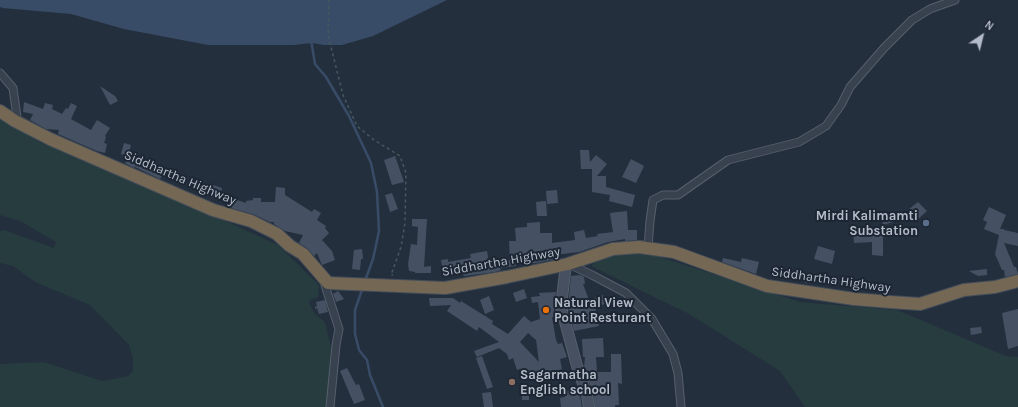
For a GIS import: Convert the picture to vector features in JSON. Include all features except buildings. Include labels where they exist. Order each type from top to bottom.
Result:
[{"type":"highway","name":"Siddhartha Highway","points":[[0,111],[50,139],[213,210],[251,221],[277,234],[290,246],[303,254],[325,280],[445,288],[567,264],[614,249],[639,247],[674,252],[767,286],[854,299],[920,304],[964,290],[995,287],[1018,281]]},
{"type":"street","points":[[648,248],[653,200],[663,195],[678,196],[728,160],[799,142],[826,126],[841,105],[850,86],[884,48],[912,20],[930,10],[955,0]]},
{"type":"street","points":[[0,73],[13,88],[17,117],[16,121]]},
{"type":"street","points":[[589,407],[588,395],[577,366],[561,307],[567,264],[626,293],[652,319],[673,354],[678,373],[681,407]]},
{"type":"street","points":[[325,280],[339,329],[330,407]]},
{"type":"path","points":[[328,0],[328,35],[343,95],[357,126],[374,140],[400,156],[406,173],[405,223],[401,248],[392,275],[398,277]]},
{"type":"green space","points":[[0,116],[39,142],[139,181],[278,245],[319,285],[318,297],[310,300],[309,303],[315,314],[325,322],[331,347],[327,407],[0,407],[0,364],[44,362],[102,381],[128,376],[133,371],[133,358],[129,345],[90,305],[35,282],[13,266],[0,263],[0,231],[4,230],[54,248],[56,242],[20,221],[0,215]]},
{"type":"green space","points":[[625,253],[657,256],[800,302],[897,310],[1006,356],[1018,357],[1018,407],[805,407],[780,371],[689,314],[591,266],[600,257]]},
{"type":"water","points":[[0,0],[447,0],[373,36],[342,45],[312,43],[294,45],[208,45],[124,29],[71,14],[3,8],[0,7]]},
{"type":"waterway","points":[[311,40],[315,64],[326,77],[349,116],[371,163],[377,192],[379,231],[373,259],[365,281]]},
{"type":"waterway","points":[[363,287],[355,310],[355,334],[359,350],[367,360],[370,375],[383,407]]},
{"type":"place","name":"Mirdi Kalimamti Substation","points":[[926,223]]},
{"type":"place","name":"Natural View Point Resturant","points":[[546,310]]},
{"type":"place","name":"Sagarmatha English school","points":[[512,382]]}]
